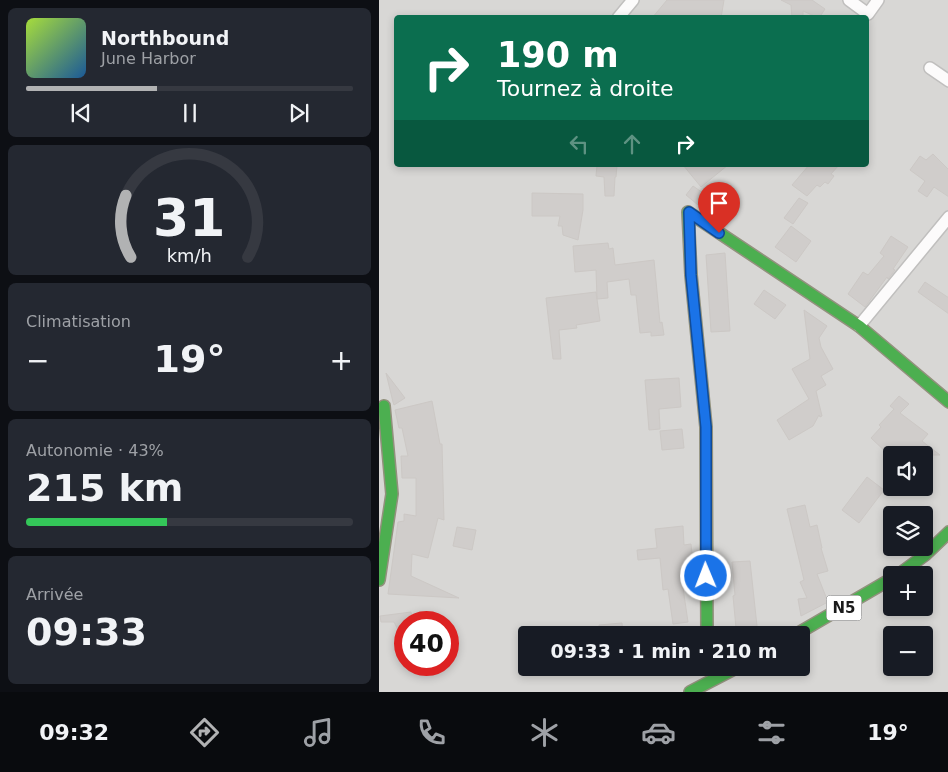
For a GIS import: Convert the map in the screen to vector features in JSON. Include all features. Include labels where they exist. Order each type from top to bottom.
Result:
[{"type":"main road","points":[[707,626],[706,427],[691,275],[689,212],[859,326],[948,402]]},
{"type":"main road","points":[[379,580],[392,494],[384,406]]},
{"type":"main road","points":[[912,566],[934,548],[948,532]]},
{"type":"main road","points":[[934,548],[948,552]]},
{"type":"main road","name":"N5","points":[[810,627],[883,584]]},
{"type":"main road","points":[[690,692],[720,676]]},
{"type":"street","points":[[620,15],[633,0]]},
{"type":"street","points":[[849,0],[868,14],[878,0]]},
{"type":"street","points":[[930,68],[948,81]]},
{"type":"street","points":[[859,326],[948,217]]},
{"type":"street","points":[[708,676],[708,682]]},
{"type":"shaded area","points":[[379,0],[948,0],[948,692],[379,692]]},
{"type":"building","points":[[667,0],[724,0],[722,15],[654,15]]},
{"type":"building","points":[[781,0],[812,0],[825,9],[821,15],[812,15],[803,11],[803,15],[792,15],[791,5]]},
{"type":"building","points":[[933,154],[949,170],[949,197],[934,187],[927,197],[918,191],[925,181],[910,170],[920,156],[926,160]]},
{"type":"building","points":[[597,167],[617,167],[614,196],[605,196],[604,177],[596,176]]},
{"type":"building","points":[[685,167],[726,167],[701,187]]},
{"type":"building","points":[[807,167],[837,167],[831,174],[834,176],[828,184],[825,182],[820,187],[817,185],[807,196],[792,185]]},
{"type":"building","points":[[693,186],[706,195],[698,205],[686,195]]},
{"type":"building","points":[[532,193],[583,194],[583,210],[578,240],[563,235],[562,226],[558,226],[560,216],[532,216]]},
{"type":"building","points":[[799,198],[808,203],[793,224],[784,218]]},
{"type":"building","points":[[791,226],[811,241],[796,262],[775,247]]},
{"type":"building","points":[[891,236],[908,247],[893,269],[895,270],[888,279],[887,277],[865,307],[848,294],[863,272],[868,275],[884,256],[880,253]]},
{"type":"building","points":[[608,243],[609,249],[613,248],[615,265],[654,260],[660,323],[662,322],[664,335],[651,336],[651,332],[640,333],[636,295],[631,295],[629,279],[607,282],[608,298],[597,299],[596,270],[575,272],[573,246]]},
{"type":"building","points":[[725,253],[730,331],[711,332],[706,255]]},
{"type":"building","points":[[925,282],[949,298],[949,314],[918,292]]},
{"type":"building","points":[[764,290],[786,305],[775,319],[754,304]]},
{"type":"building","points":[[596,292],[600,321],[576,325],[577,328],[559,330],[561,359],[553,359],[546,298]]},
{"type":"building","points":[[804,310],[827,326],[819,338],[821,347],[833,369],[821,376],[826,385],[816,391],[822,416],[820,417],[819,415],[813,426],[789,440],[777,420],[809,399],[792,369],[810,359]]},
{"type":"building","points":[[386,373],[405,398],[394,405],[393,402]]},
{"type":"building","points":[[679,378],[681,407],[659,409],[660,429],[649,430],[645,380]]},
{"type":"building","points":[[899,396],[909,404],[900,413],[928,434],[922,441],[928,446],[883,446],[883,449],[871,438],[881,427],[879,425],[894,409],[890,406]]},
{"type":"building","points":[[432,401],[440,444],[442,444],[444,520],[438,518],[428,558],[412,554],[411,576],[459,598],[388,594],[398,522],[404,521],[404,514],[416,516],[416,478],[402,478],[401,456],[408,456],[402,428],[399,428],[395,410]]},
{"type":"building","points":[[682,429],[684,448],[662,450],[660,431]]},
{"type":"building","points":[[933,450],[940,455],[933,455]]},
{"type":"building","points":[[867,477],[883,489],[859,523],[842,510]]},
{"type":"building","points":[[805,505],[810,527],[817,525],[828,571],[817,574],[828,602],[801,616],[798,599],[807,598],[800,582],[804,580],[787,509]]},
{"type":"building","points":[[683,526],[684,545],[691,544],[693,563],[685,564],[688,587],[683,588],[688,622],[673,624],[668,589],[663,590],[660,558],[638,560],[637,550],[657,548],[655,529]]},
{"type":"building","points":[[457,527],[476,530],[472,550],[453,546]]},
{"type":"building","points":[[750,561],[757,626],[736,626],[732,562]]},
{"type":"building","points":[[394,614],[394,622],[381,622],[380,616]]},
{"type":"building","points":[[622,623],[622,626],[599,626]]},
{"type":"traffic: fast","points":[[688,212],[691,275],[706,427],[707,626]]},
{"type":"traffic: fast","points":[[688,212],[859,326],[949,402]]},
{"type":"traffic: fast","points":[[379,580],[392,494],[384,406]]},
{"type":"traffic: fast","points":[[910,566],[925,555],[949,532]]},
{"type":"traffic: fast","points":[[810,626],[883,584]]},
{"type":"traffic: fast","points":[[690,692],[721,676]]},
{"type":"route","points":[[706,576],[706,427],[691,275],[689,212],[719,233]]}]
